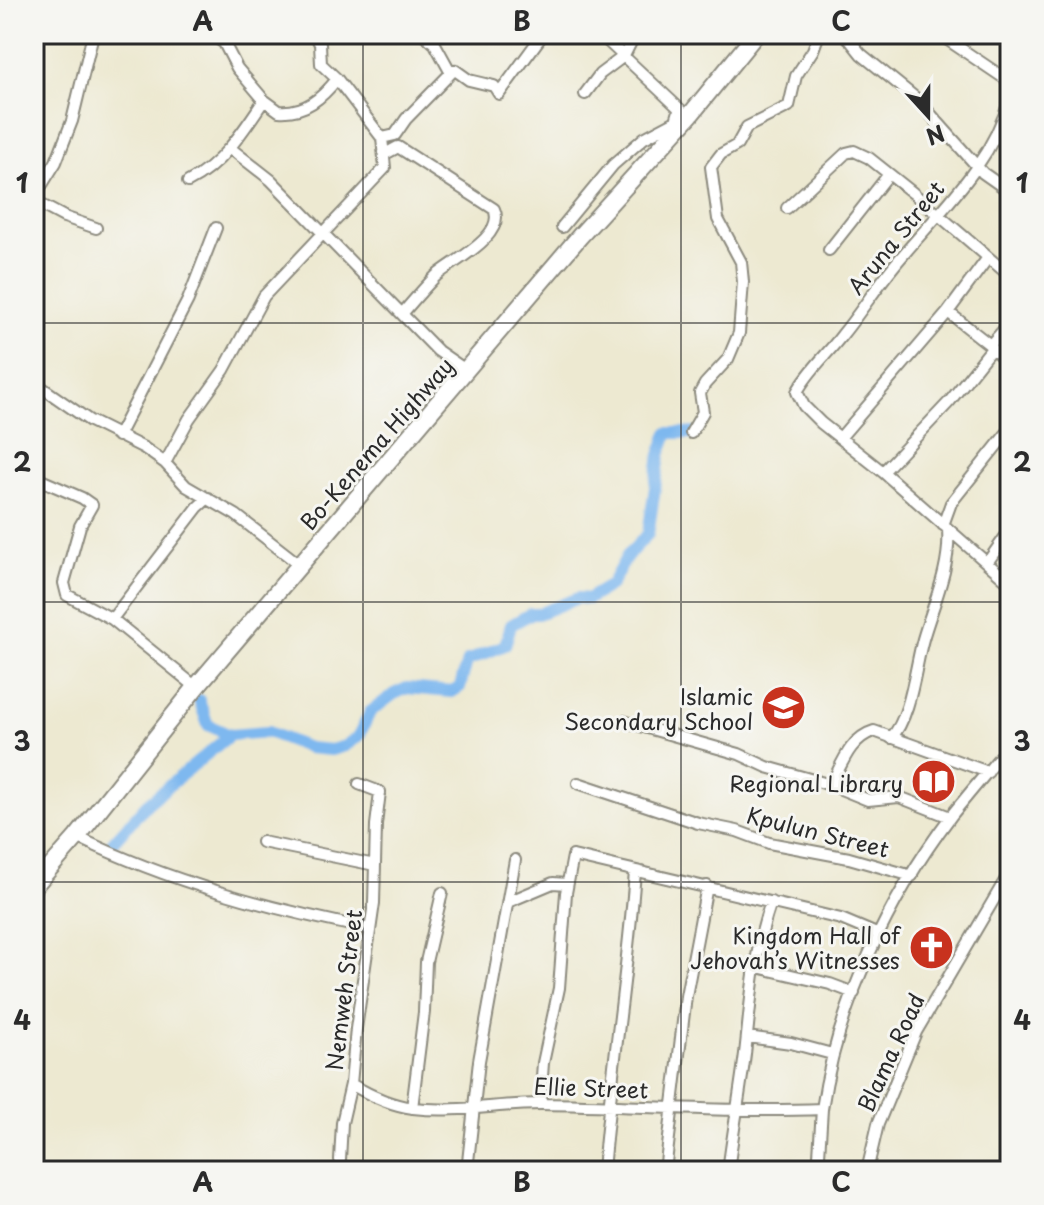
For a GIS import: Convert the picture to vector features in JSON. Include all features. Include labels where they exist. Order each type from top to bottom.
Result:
[{"type":"highway","name":"Bo-Kenema Highway","points":[[34,886],[77,837],[196,687],[685,113],[756,34]]},
{"type":"street","points":[[35,198],[56,162],[72,121],[93,34]]},
{"type":"street","points":[[165,463],[189,419],[224,370],[264,296],[385,168],[382,138],[337,79],[321,64],[320,44],[315,34]]},
{"type":"street","points":[[424,34],[435,44],[451,73]]},
{"type":"street","points":[[382,138],[395,135],[406,119],[455,70],[469,80],[494,86],[499,94],[543,34]]},
{"type":"street","points":[[562,227],[613,165],[644,138],[685,113],[600,34]]},
{"type":"street","points":[[585,94],[600,74],[624,56],[635,34]]},
{"type":"street","points":[[691,433],[703,412],[700,393],[728,359],[739,333],[743,282],[741,262],[718,219],[711,167],[721,154],[737,145],[747,127],[789,106],[796,76],[813,50],[819,34]]},
{"type":"street","points":[[845,34],[861,54],[918,100],[979,167],[1010,192]]},
{"type":"street","points":[[939,34],[1010,82]]},
{"type":"street","points":[[218,36],[244,78],[279,111],[298,110],[323,96],[337,79]]},
{"type":"street","name":"Aruna Street","points":[[840,438],[804,406],[797,392],[805,377],[841,337],[891,268],[979,167],[1005,116],[1010,98]]},
{"type":"street","points":[[188,182],[211,167],[230,148],[264,100]]},
{"type":"street","points":[[395,135],[398,147],[494,209],[496,222],[468,255],[433,279],[402,314]]},
{"type":"street","points":[[385,154],[398,147]]},
{"type":"street","points":[[230,148],[271,180],[438,351],[467,371]]},
{"type":"street","points":[[787,208],[850,151],[869,158],[1010,276]]},
{"type":"street","points":[[34,154],[39,170],[35,198]]},
{"type":"street","points":[[829,250],[889,174]]},
{"type":"street","points":[[35,198],[64,217],[96,228]]},
{"type":"street","points":[[118,436],[188,300],[216,228]]},
{"type":"street","points":[[987,259],[948,312],[840,438],[1010,583]]},
{"type":"street","points":[[948,312],[1010,364]]},
{"type":"street","points":[[883,472],[950,401],[1010,323]]},
{"type":"street","points":[[34,382],[90,421],[144,448],[165,463],[186,486],[236,515],[300,565]]},
{"type":"street","points":[[891,738],[898,731],[911,694],[946,560],[946,527],[951,503],[1006,434]]},
{"type":"street","points":[[34,477],[92,505],[80,526],[64,589],[75,601],[112,619],[196,687]]},
{"type":"street","points":[[112,619],[208,498]]},
{"type":"street","points":[[987,563],[1010,530]]},
{"type":"street","points":[[623,721],[739,754],[767,767],[831,785],[868,800],[899,797],[950,817]]},
{"type":"street","points":[[831,785],[855,741],[874,731],[988,772]]},
{"type":"street","points":[[818,1171],[822,1109],[832,1054],[879,935],[950,817],[1010,745]]},
{"type":"street","name":"Kpulun Street","points":[[578,783],[769,843],[849,858],[912,876]]},
{"type":"street","name":"Nemweh Street","points":[[340,1160],[342,1123],[351,1084],[370,929],[380,792],[359,784]]},
{"type":"street","points":[[77,837],[114,855],[206,889],[287,912],[370,929]]},
{"type":"street","points":[[262,842],[375,865]]},
{"type":"street","points":[[540,1104],[543,1063],[559,988],[567,884],[573,856],[841,919],[879,935]]},
{"type":"street","points":[[467,1171],[473,1107],[515,860]]},
{"type":"street","points":[[603,1171],[608,1107],[631,935],[635,871]]},
{"type":"street","name":"Blama Road","points":[[867,1171],[872,1142],[916,1032],[1010,872]]},
{"type":"street","points":[[508,902],[553,883],[567,884]]},
{"type":"street","points":[[665,1171],[686,996],[707,886]]},
{"type":"street","points":[[412,1108],[424,1012],[426,962],[442,893]]},
{"type":"street","points":[[728,1171],[747,1037],[753,966],[759,935],[771,902]]},
{"type":"street","points":[[753,966],[830,984],[854,993]]},
{"type":"street","points":[[747,1037],[791,1043],[832,1054]]},
{"type":"street","name":"Ellie Street","points":[[351,1084],[387,1102],[412,1108],[540,1104],[671,1109],[822,1109]]},
{"type":"waterway","points":[[199,700],[208,725],[230,735],[268,732],[308,748],[331,750],[345,746],[359,736],[370,712],[394,694],[407,688],[452,692],[460,687],[467,661],[505,645],[511,625],[530,614],[538,614],[578,598],[588,599],[611,585],[627,556],[648,534],[660,455],[668,433],[691,433]]},
{"type":"waterway","points":[[112,843],[147,804],[230,735]]},
{"type":"place","name":"Islamic Secondary School","points":[[784,708]]},
{"type":"place","name":"Regional Library","points":[[934,782]]},
{"type":"place","name":"Kingdom Hall of Jehovah’s Witnesses","points":[[931,947]]}]
